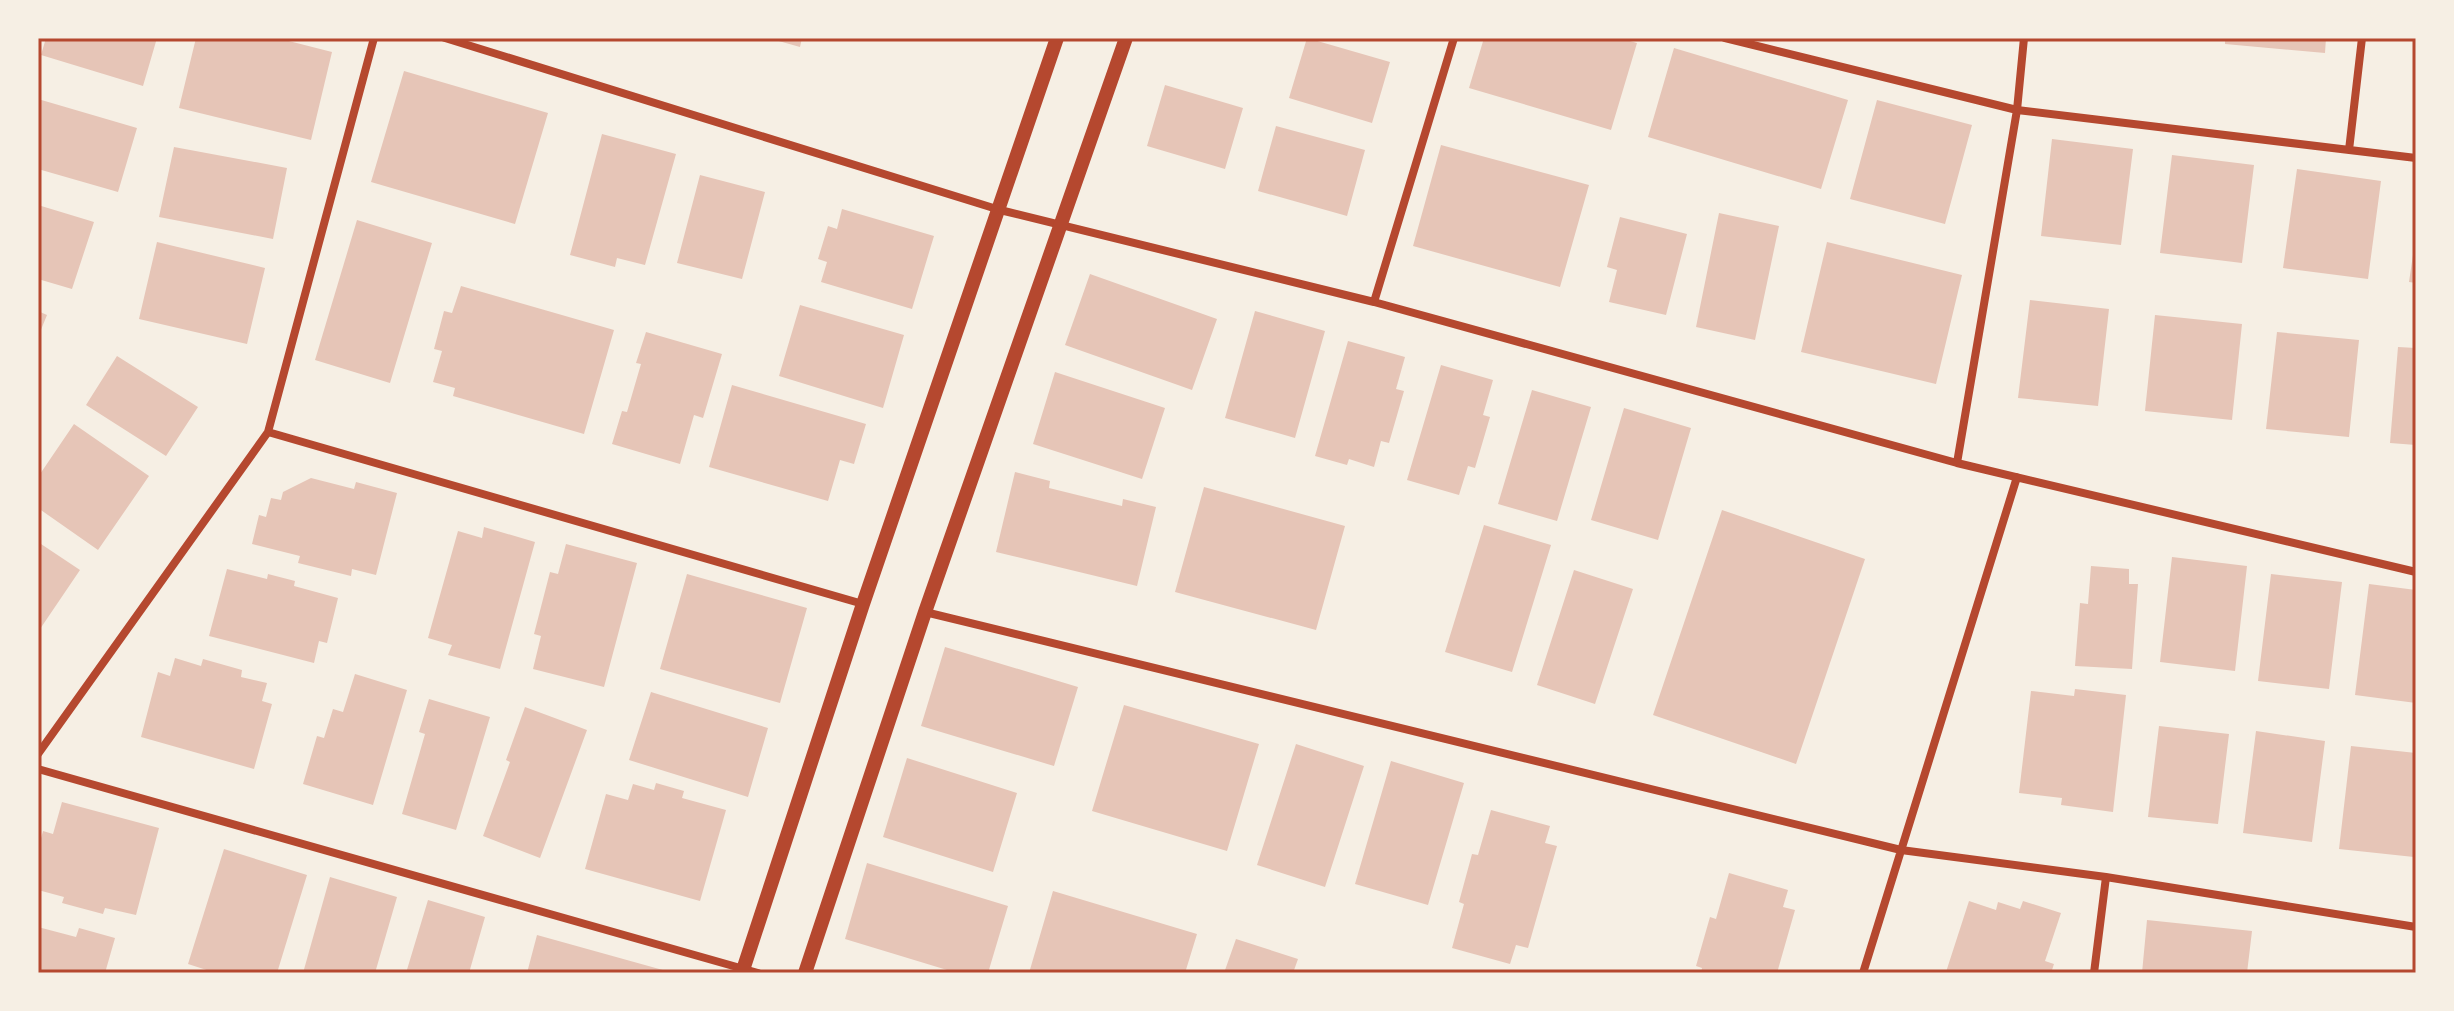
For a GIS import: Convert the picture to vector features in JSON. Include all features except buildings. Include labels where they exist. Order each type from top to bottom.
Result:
[{"type":"street","points":[[38,754],[268,432],[374,38]]},
{"type":"street","points":[[445,38],[1059,226],[1374,302],[1957,463],[2416,572]]},
{"type":"street","points":[[38,769],[748,972],[863,604],[1057,38]]},
{"type":"street","points":[[805,973],[925,612],[1126,38]]},
{"type":"street","points":[[1374,302],[1454,38]]},
{"type":"street","points":[[1725,38],[2017,110],[2416,158]]},
{"type":"street","points":[[1957,463],[2017,110],[2024,38]]},
{"type":"street","points":[[2349,150],[2362,38]]},
{"type":"street","points":[[268,432],[863,604]]},
{"type":"street","points":[[1863,973],[2017,477]]},
{"type":"street","points":[[925,612],[1901,850],[2106,877],[2416,927]]},
{"type":"street","points":[[2094,973],[2106,877]]}]
